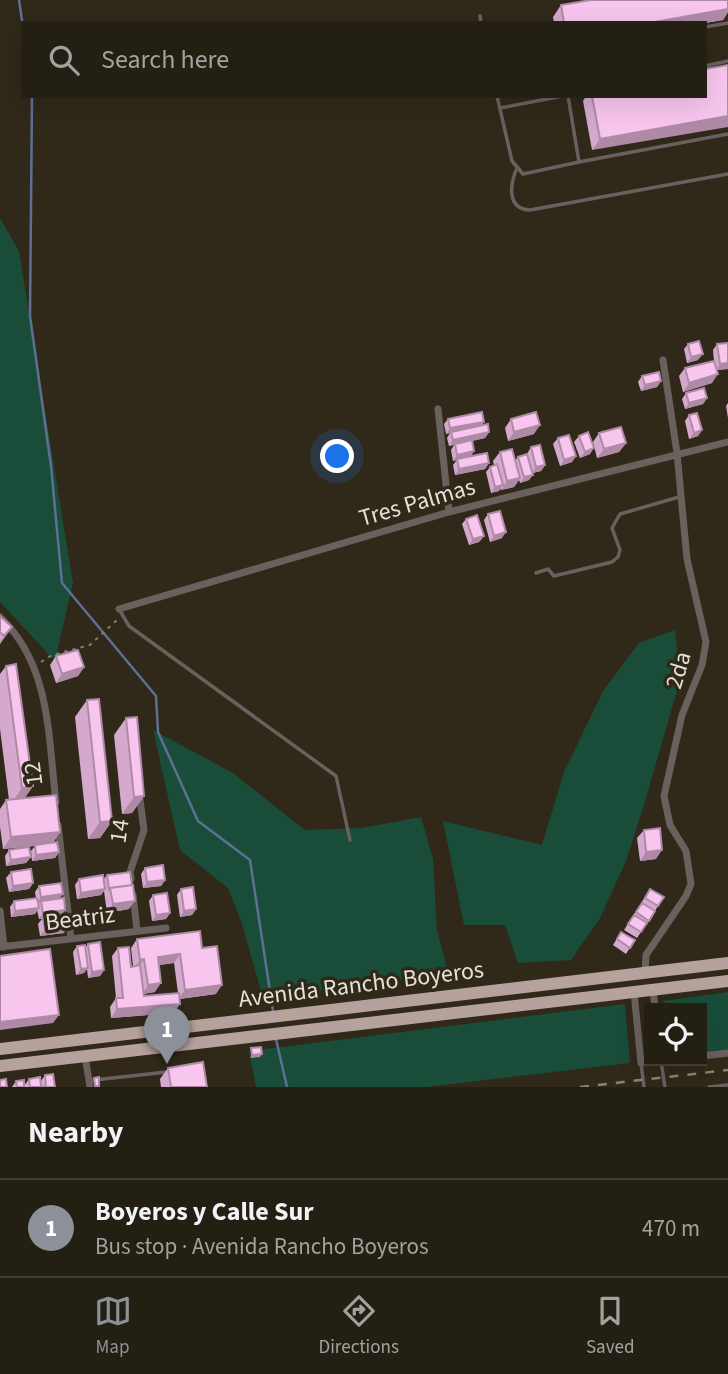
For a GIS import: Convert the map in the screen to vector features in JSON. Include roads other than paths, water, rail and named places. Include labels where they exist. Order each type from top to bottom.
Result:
[{"type":"highway","name":"Avenida Rancho Boyeros","points":[[0,1049],[728,963]]},
{"type":"highway","name":"Avenida Rancho Boyeros","points":[[0,1066],[728,981]]},
{"type":"street","name":"2da","points":[[645,972],[646,955],[686,896],[691,884],[686,851],[670,825],[664,796],[682,715],[702,666],[706,642],[687,559],[677,453],[663,360]]},
{"type":"street","points":[[438,409],[449,512]]},
{"type":"street","name":"Tres Palmas","points":[[121,612],[449,512],[728,442]]},
{"type":"street","name":"12","points":[[0,617],[17,633],[34,666],[43,693],[71,939]]},
{"type":"street","name":"14","points":[[137,776],[144,830],[130,872],[137,930]]},
{"type":"street","points":[[0,911],[2,947]]},
{"type":"street","name":"Beatriz","points":[[2,947],[166,928]]},
{"type":"street","points":[[653,990],[654,1003]]},
{"type":"street","points":[[634,992],[641,1063],[644,1063]]},
{"type":"street","points":[[707,1055],[728,1053]]},
{"type":"street","points":[[85,1056],[89,1084]]},
{"type":"lane","points":[[480,16],[481,21]]},
{"type":"lane","points":[[707,27],[728,23]]},
{"type":"lane","points":[[707,66],[728,61]]},
{"type":"lane","points":[[498,98],[512,161],[516,170],[523,174],[728,134]]},
{"type":"lane","points":[[500,108],[554,98]]},
{"type":"lane","points":[[565,98],[579,162]]},
{"type":"lane","points":[[516,170],[510,187],[513,201],[523,210],[728,174]]},
{"type":"lane","points":[[536,573],[548,569],[554,576],[612,562],[618,557],[620,550],[612,528],[620,514],[681,496]]},
{"type":"lane","points":[[121,612],[129,626],[336,776],[350,840]]},
{"type":"lane","points":[[641,1063],[644,1087]]},
{"type":"lane","points":[[662,1066],[665,1087]]},
{"type":"lane","points":[[89,1084],[170,1072]]},
{"type":"lane","points":[[709,1087],[728,1084]]},
{"type":"waterway","points":[[19,0],[22,21]]},
{"type":"waterway","points":[[32,98],[30,316],[51,466],[62,583],[156,696],[158,732],[198,821],[250,860],[273,1011]]},
{"type":"waterway","points":[[276,1039],[287,1087]]},
{"type":"railway","points":[[580,1087],[728,1070]]},
{"type":"place","name":"Boyeros y Calle Sur","points":[[167,1064]]}]
